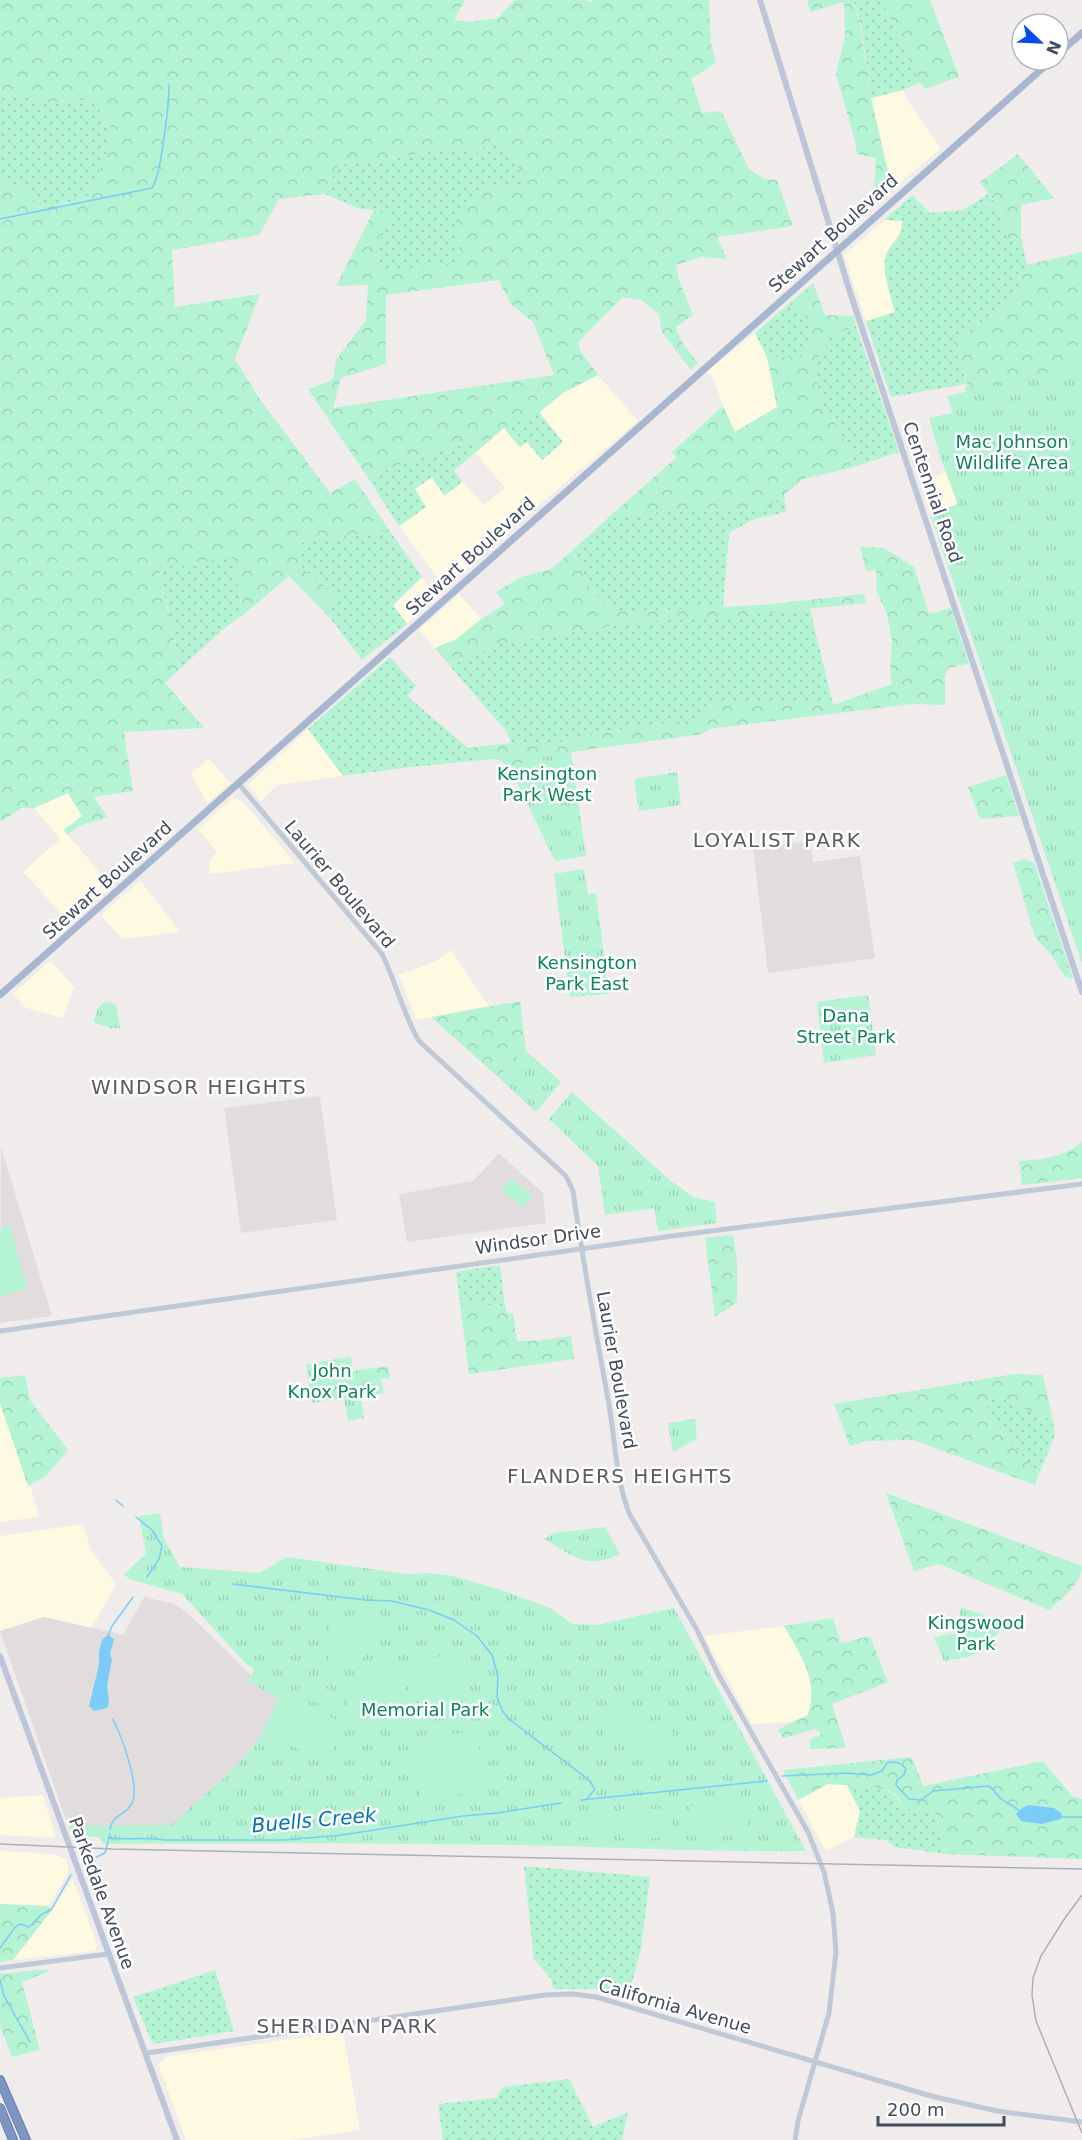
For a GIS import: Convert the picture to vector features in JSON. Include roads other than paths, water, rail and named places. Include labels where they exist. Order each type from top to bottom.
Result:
[{"type":"highway","points":[[0,2080],[26,2140]]},
{"type":"highway","points":[[0,2108],[13,2140]]},
{"type":"main road","name":"Centennial Road","points":[[760,0],[838,250],[1082,992]]},
{"type":"main road","points":[[1070,44],[1082,33]]},
{"type":"main road","name":"Stewart Boulevard","points":[[0,995],[1038,72]]},
{"type":"main road","name":"Parkedale Avenue","points":[[0,1656],[177,2140]]},
{"type":"street","name":"Laurier Boulevard","points":[[238,783],[382,954],[409,1025],[419,1041],[566,1176],[573,1191],[623,1498],[629,1514],[697,1630],[718,1674],[808,1832],[821,1863],[833,1913],[836,1952],[829,2013],[795,2140]]},
{"type":"street","name":"Windsor Drive","points":[[0,1331],[581,1248],[1082,1184]]},
{"type":"street","points":[[0,1968],[108,1954]]},
{"type":"street","name":"California Avenue","points":[[147,2053],[545,1995],[573,1994],[606,2000],[931,2096],[997,2111],[1082,2122]]},
{"type":"water","points":[[108,1635],[114,1639],[107,1685],[109,1702],[107,1708],[94,1711],[89,1706],[99,1665],[99,1651],[102,1640]]},
{"type":"water","points":[[1028,1805],[1054,1808],[1061,1813],[1061,1819],[1042,1824],[1021,1821],[1016,1814]]},
{"type":"waterway","points":[[0,219],[152,188],[161,155],[169,85]]},
{"type":"waterway","points":[[116,1500],[123,1506]]},
{"type":"waterway","points":[[136,1517],[152,1530],[162,1546],[159,1559],[147,1577]]},
{"type":"waterway","points":[[232,1584],[392,1601],[429,1610],[454,1620],[477,1636],[492,1655],[498,1676],[497,1697],[503,1712],[589,1780],[595,1789],[587,1799]]},
{"type":"waterway","points":[[108,1636],[112,1626],[133,1597]]},
{"type":"waterway","points":[[110,1829],[113,1821],[131,1805],[134,1797],[129,1762],[113,1719]]},
{"type":"waterway","name":"Buells Creek","points":[[782,1776],[846,1773],[871,1775],[882,1771],[887,1763],[895,1762],[900,1763],[906,1769],[904,1775],[897,1780],[896,1785],[909,1799],[921,1800],[933,1791],[988,1786],[1000,1798],[1019,1811]]},
{"type":"waterway","name":"Buells Creek","points":[[581,1800],[767,1781]]},
{"type":"waterway","name":"Buells Creek","points":[[109,1838],[284,1840],[342,1835],[561,1803]]},
{"type":"waterway","points":[[1061,1817],[1082,1817]]},
{"type":"waterway","name":"Buells Creek","points":[[86,1867],[90,1860],[105,1853],[110,1834]]},
{"type":"waterway","name":"Buells Creek","points":[[0,1948],[16,1926],[21,1924],[29,1927],[42,1914],[51,1910],[71,1875]]},
{"type":"waterway","points":[[0,1980],[4,1996],[30,2042]]},
{"type":"railway","points":[[0,1844],[113,1849],[1082,1869]]},
{"type":"railway","points":[[1082,1895],[1041,1956],[1033,1978],[1032,1995],[1036,2021],[1082,2133]]},
{"type":"district","name":"LOYALIST PARK","points":[[777,840]]},
{"type":"district","name":"WINDSOR HEIGHTS","points":[[199,1087]]},
{"type":"district","name":"FLANDERS HEIGHTS","points":[[620,1476]]},
{"type":"district","name":"SHERIDAN PARK","points":[[347,2026]]},
{"type":"park label","name":"Mac Johnson Wildlife Area","points":[[1012,451]]},
{"type":"park label","name":"Kensington Park West","points":[[547,783]]},
{"type":"park label","name":"Kensington Park East","points":[[587,972]]},
{"type":"park label","name":"Dana Street Park","points":[[846,1025]]},
{"type":"park label","name":"John Knox Park","points":[[332,1380]]},
{"type":"park label","name":"Kingswood Park","points":[[976,1632]]},
{"type":"park label","name":"Memorial Park","points":[[425,1709]]}]
